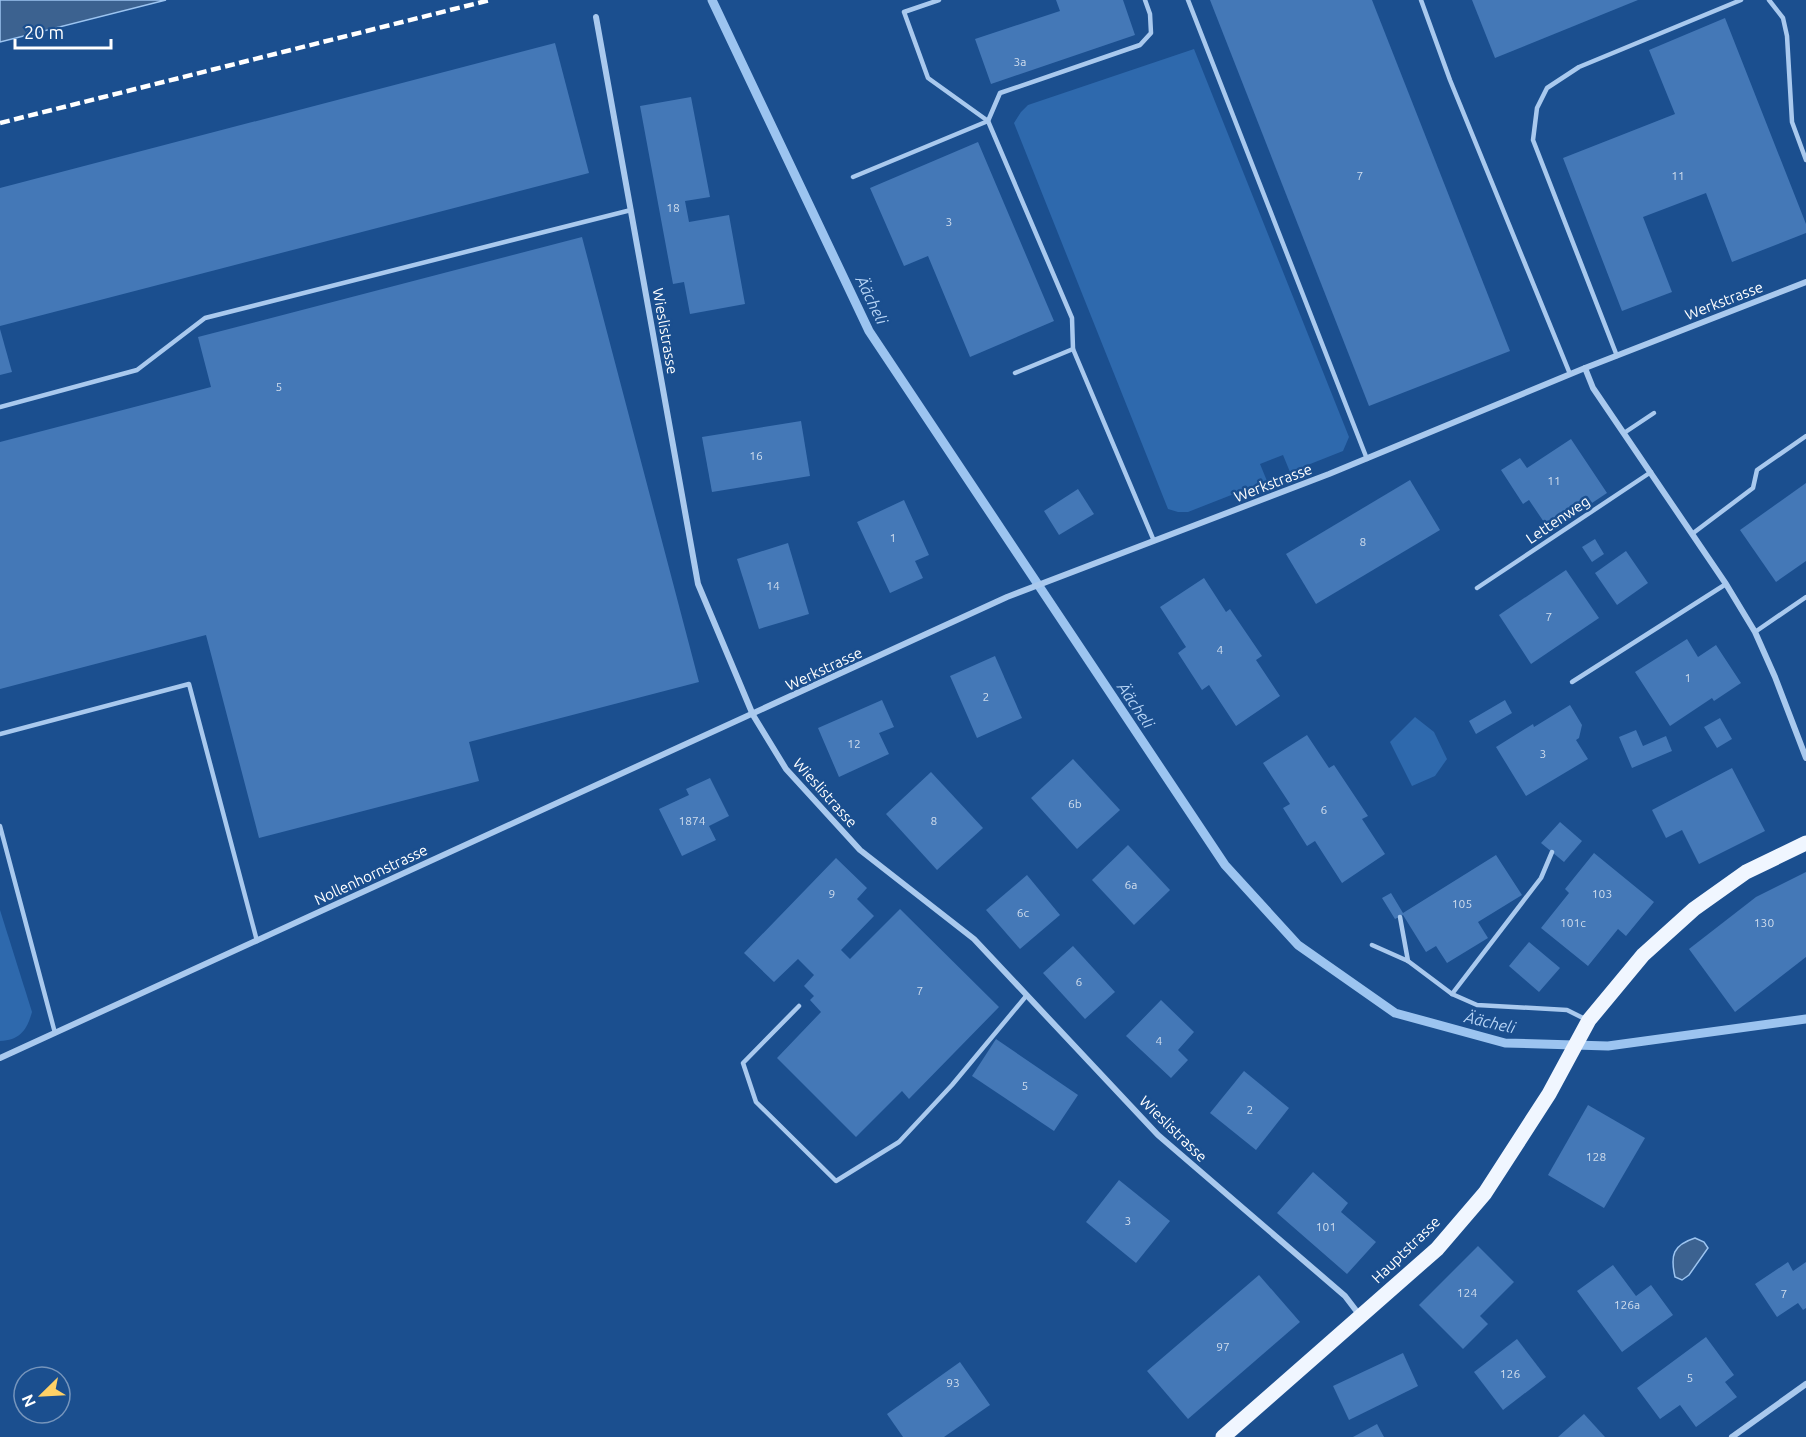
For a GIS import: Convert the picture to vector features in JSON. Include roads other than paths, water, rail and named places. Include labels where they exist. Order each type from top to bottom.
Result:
[{"type":"main road","name":"Hauptstrasse","points":[[1223,1437],[1437,1249],[1485,1193],[1549,1094],[1589,1020],[1643,955],[1694,909],[1746,872],[1806,843]]},
{"type":"street","name":"Wieslistrasse","points":[[596,17],[698,584],[753,715],[786,769],[860,850],[974,939],[1160,1137],[1345,1296],[1361,1317]]},
{"type":"street","name":"Werkstrasse","points":[[753,715],[1007,597],[1367,459],[1570,374],[1806,282]]},
{"type":"street","points":[[1585,368],[1593,388],[1726,584],[1755,632],[1806,758]]},
{"type":"street","name":"Nollenhornstrasse","points":[[0,1058],[753,715]]},
{"type":"street","points":[[1732,1437],[1806,1384]]},
{"type":"lane","points":[[939,0],[904,12],[928,78],[988,122],[1072,318],[1073,349],[1154,541]]},
{"type":"lane","points":[[853,177],[988,122],[1000,93],[1140,45],[1151,33],[1150,14],[1145,0]]},
{"type":"lane","points":[[1188,0],[1367,459]]},
{"type":"lane","points":[[1421,0],[1450,80],[1570,374]]},
{"type":"lane","points":[[1617,356],[1533,140],[1537,108],[1546,88],[1579,67],[1741,0]]},
{"type":"lane","points":[[1769,0],[1783,18],[1787,36],[1792,122],[1806,160]]},
{"type":"lane","points":[[0,406],[137,370],[205,318],[631,210]]},
{"type":"lane","points":[[1015,373],[1073,349]]},
{"type":"lane","points":[[1624,433],[1654,414]]},
{"type":"lane","points":[[1692,534],[1754,488],[1757,471],[1806,436]]},
{"type":"lane","name":"Lettenweg","points":[[1477,588],[1651,472]]},
{"type":"lane","points":[[1572,682],[1726,584]]},
{"type":"lane","points":[[1755,632],[1806,597]]},
{"type":"lane","points":[[0,734],[189,684],[257,941]]},
{"type":"lane","points":[[0,826],[55,1033]]},
{"type":"lane","points":[[1452,994],[1541,878],[1552,852]]},
{"type":"lane","points":[[1400,917],[1408,961]]},
{"type":"lane","points":[[1372,945],[1408,961],[1452,994],[1477,1005],[1567,1011],[1589,1020]]},
{"type":"lane","points":[[799,1006],[743,1063],[756,1102],[836,1181],[899,1142],[952,1085],[1027,995]]},
{"type":"waterway","name":"Äächeli","points":[[712,0],[869,331],[1225,865],[1298,945],[1395,1013],[1505,1043],[1608,1046],[1806,1019]]},
{"type":"railway","points":[[0,123],[490,0]]}]
